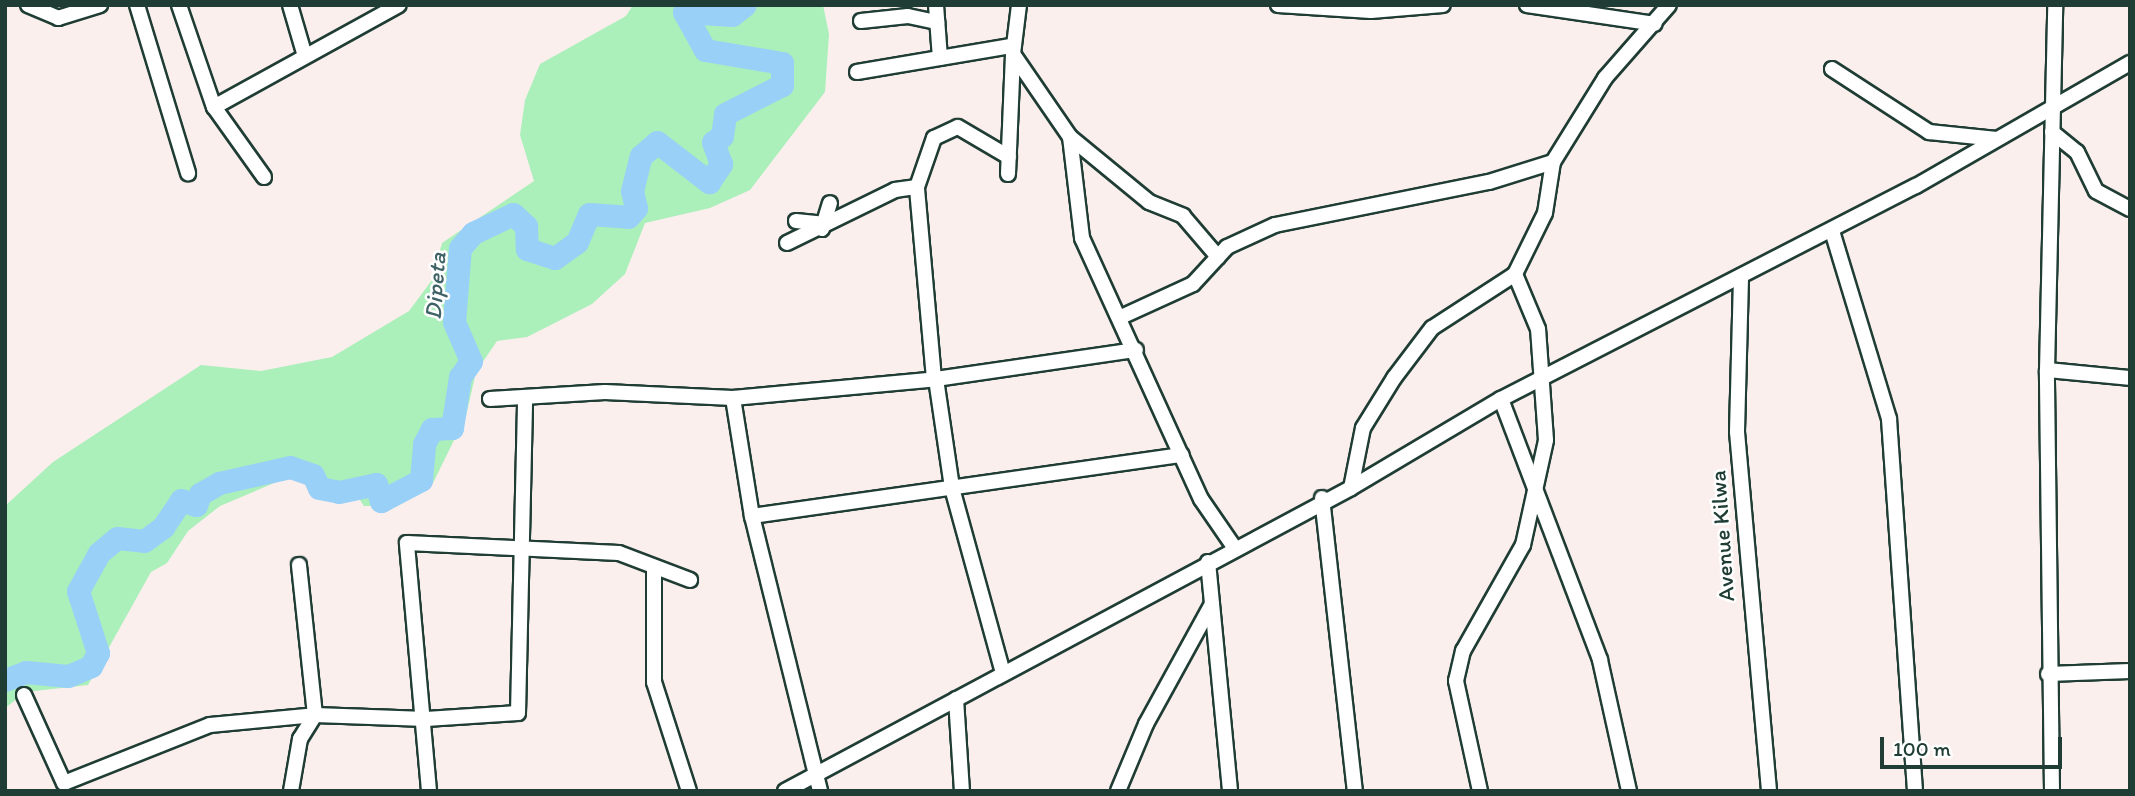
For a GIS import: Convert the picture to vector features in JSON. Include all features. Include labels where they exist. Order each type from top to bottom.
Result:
[{"type":"street","points":[[28,5],[58,18],[100,5]]},
{"type":"street","points":[[137,5],[187,173]]},
{"type":"street","points":[[179,5],[214,107],[264,177]]},
{"type":"street","points":[[290,5],[304,53]]},
{"type":"street","points":[[214,107],[304,53],[362,30],[399,5]]},
{"type":"street","points":[[936,5],[940,58]]},
{"type":"street","points":[[1008,174],[1012,50],[1019,5]]},
{"type":"street","points":[[1278,5],[1371,11],[1443,5]]},
{"type":"street","points":[[1527,5],[1655,24]]},
{"type":"street","points":[[1351,488],[1363,428],[1432,328],[1515,274],[1545,213],[1553,162],[1605,78],[1669,5]]},
{"type":"street","points":[[2052,791],[2048,674],[2047,370],[2055,5]]},
{"type":"street","points":[[861,21],[908,16],[937,22]]},
{"type":"street","points":[[857,72],[940,58],[1012,50]]},
{"type":"street","points":[[1012,50],[1070,137],[1149,202],[1183,216],[1218,257]]},
{"type":"street","points":[[785,791],[819,770],[956,699],[1002,670],[1208,562],[1322,498],[1351,488],[1501,399],[1832,231],[2130,63]]},
{"type":"street","points":[[1832,69],[1929,132],[1997,139]]},
{"type":"street","points":[[1002,670],[952,488],[935,379],[917,187],[933,138],[947,130],[958,127],[1009,157]]},
{"type":"street","points":[[2052,132],[2077,152],[2096,191],[2130,209]]},
{"type":"street","points":[[1070,137],[1082,238],[1121,317],[1201,499],[1234,547]]},
{"type":"street","points":[[1121,317],[1193,284],[1218,257],[1275,225],[1489,183],[1553,162]]},
{"type":"street","points":[[787,243],[895,190],[917,187]]},
{"type":"street","points":[[823,227],[830,203]]},
{"type":"street","points":[[796,221],[823,227]]},
{"type":"street","points":[[1832,231],[1889,419],[1915,791]]},
{"type":"street","points":[[1480,791],[1456,681],[1463,651],[1523,545],[1537,495],[1546,440],[1534,310],[1515,274]]},
{"type":"street","name":"Avenue Kilwa","points":[[1741,278],[1737,432],[1769,791]]},
{"type":"street","points":[[490,399],[525,400],[605,392],[733,398],[935,379],[1136,350]]},
{"type":"street","points":[[2047,370],[2130,378]]},
{"type":"street","points":[[733,398],[752,516],[819,770],[820,791]]},
{"type":"street","points":[[1501,399],[1600,660],[1629,791]]},
{"type":"street","points":[[24,695],[64,783],[210,725],[315,715],[426,719],[518,713],[525,400]]},
{"type":"street","points":[[752,516],[1182,455]]},
{"type":"street","points":[[1322,498],[1355,791]]},
{"type":"street","points":[[429,791],[426,719],[407,543],[520,545],[619,554],[654,570],[690,580]]},
{"type":"street","points":[[1208,562],[1230,791]]},
{"type":"street","points":[[291,791],[300,739],[315,715],[299,565]]},
{"type":"street","points":[[654,570],[654,682],[690,791]]},
{"type":"street","points":[[1118,791],[1146,724],[1212,604]]},
{"type":"street","points":[[2048,674],[2130,671]]},
{"type":"street","points":[[956,699],[962,791]]},
{"type":"green space","points":[[633,5],[823,5],[829,34],[825,92],[750,190],[710,208],[645,223],[625,274],[592,304],[527,337],[497,341],[476,372],[466,416],[433,483],[397,506],[364,506],[358,497],[333,502],[293,475],[220,506],[188,531],[167,563],[151,572],[88,685],[26,692],[5,708],[5,506],[53,462],[201,365],[261,371],[332,357],[409,311],[432,280],[442,243],[534,181],[520,135],[525,100],[540,64],[626,16]]},
{"type":"waterway","name":"Dipeta","points":[[5,680],[26,672],[68,676],[91,666],[98,653],[78,591],[99,553],[117,538],[144,541],[163,527],[181,500],[196,505],[200,494],[219,483],[290,467],[313,475],[319,488],[339,492],[376,484],[381,501],[421,480],[424,444],[432,429],[452,428],[460,377],[471,361],[454,322],[460,248],[473,233],[513,214],[526,226],[527,249],[555,258],[577,242],[589,214],[628,217],[636,208],[632,191],[641,156],[657,142],[709,182],[721,164],[713,142],[722,136],[725,114],[782,85],[782,63],[705,50],[684,12],[732,15],[745,5]]}]
